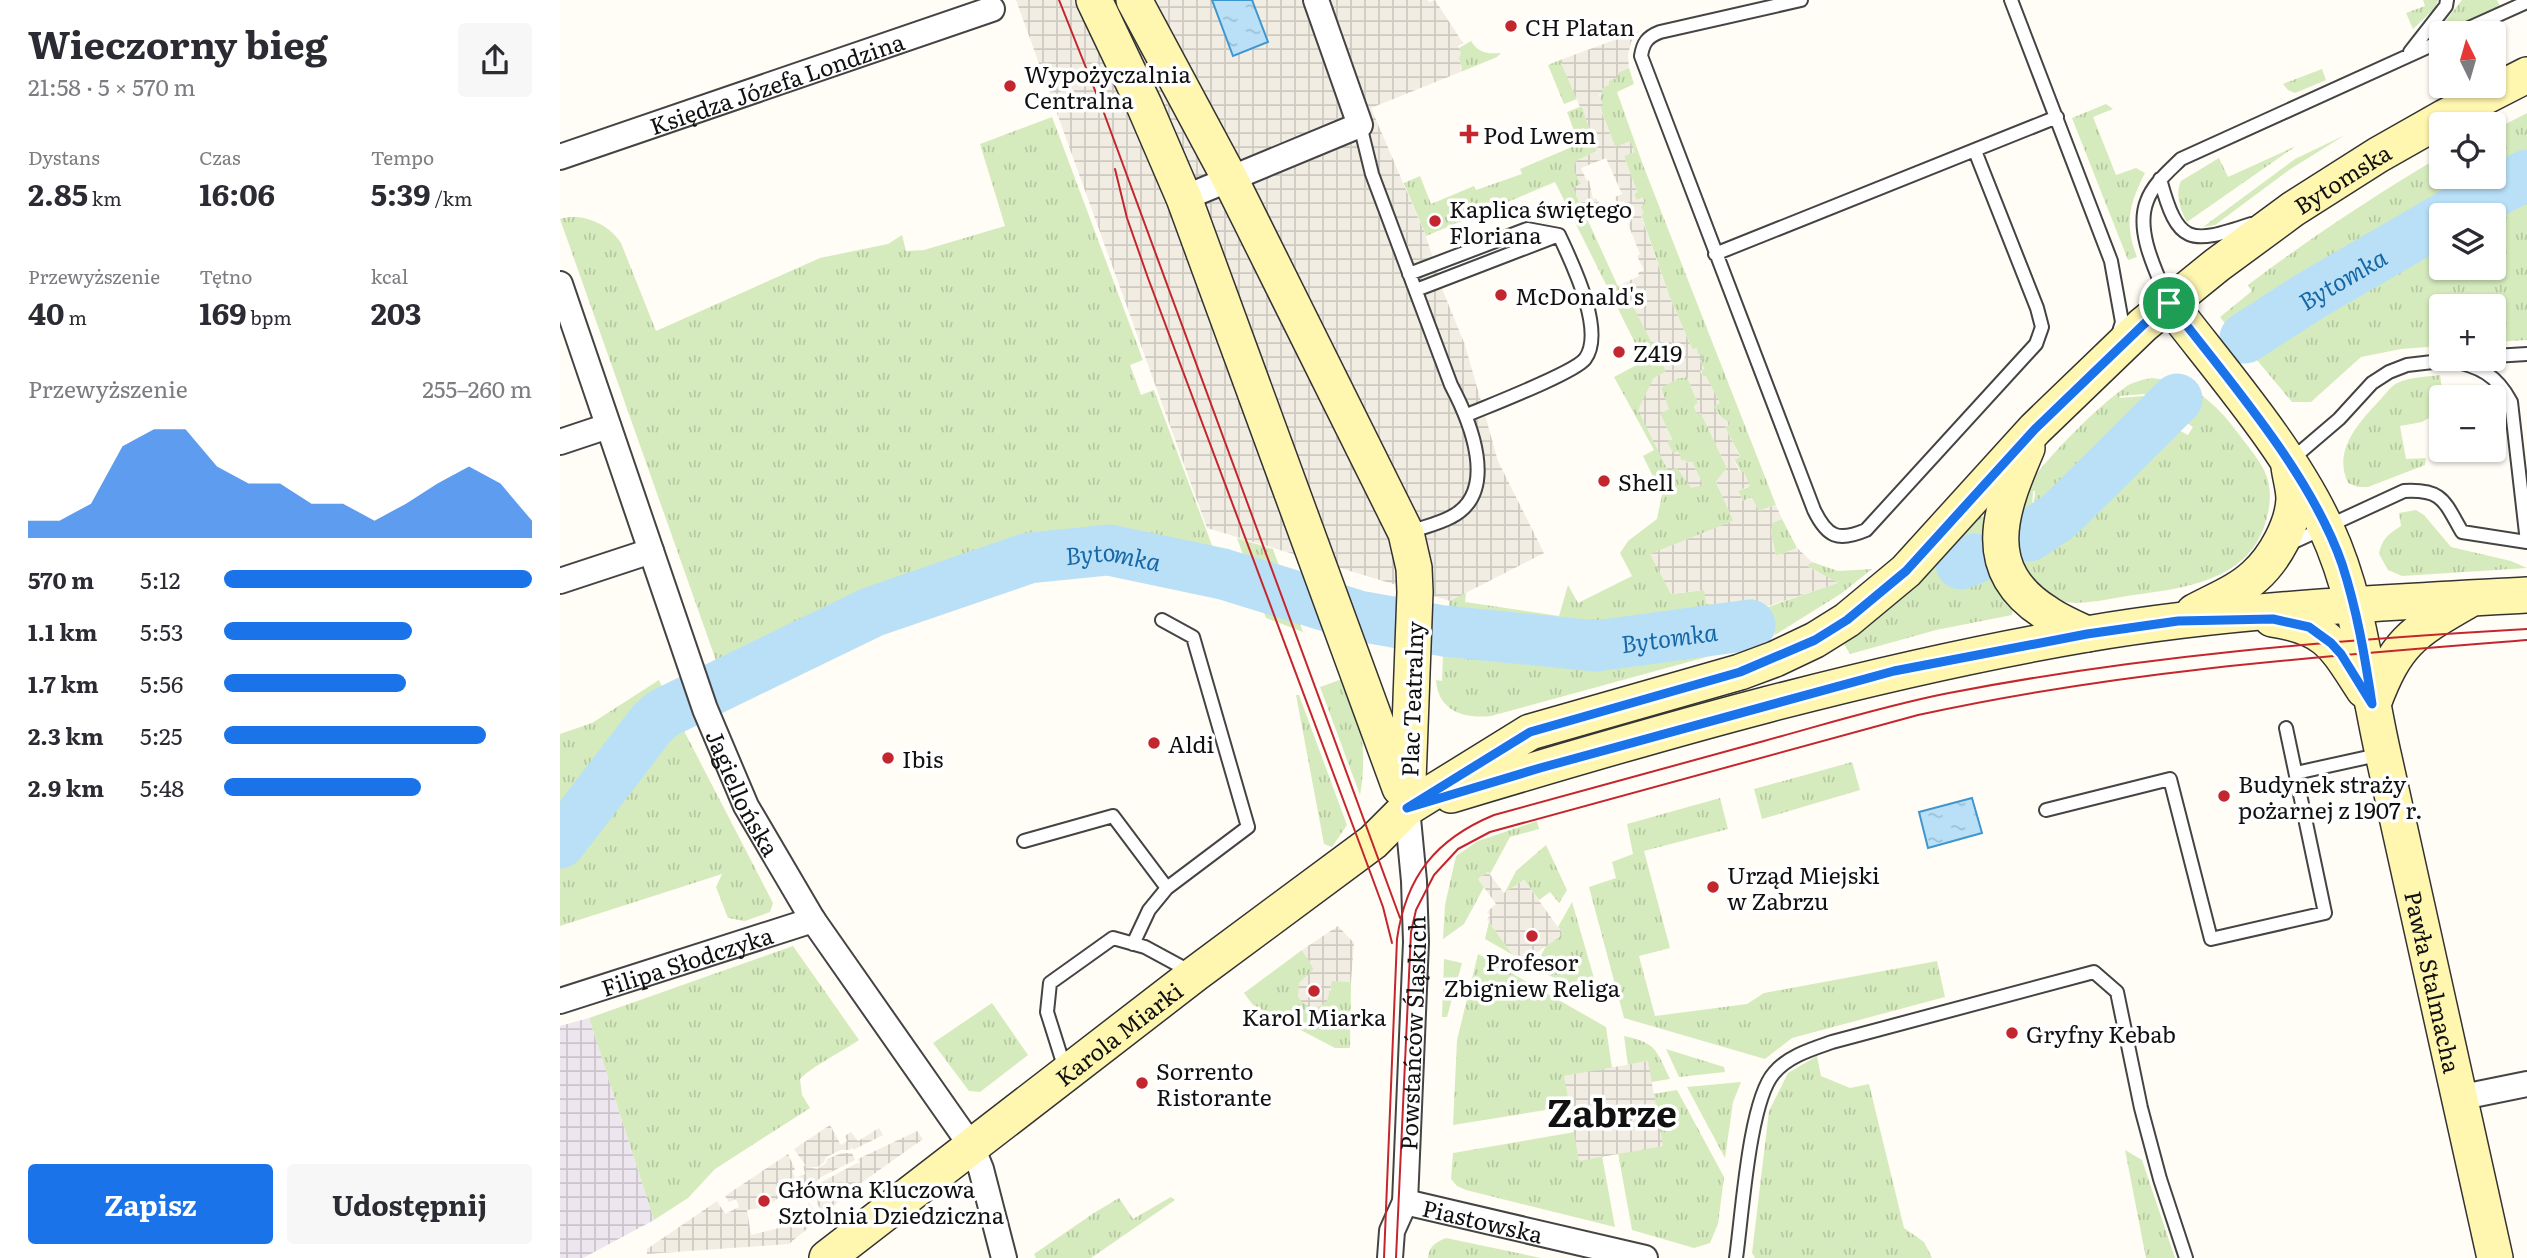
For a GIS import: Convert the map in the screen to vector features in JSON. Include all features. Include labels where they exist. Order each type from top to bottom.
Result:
[{"type":"street","name":"Plac Teatralny","points":[[1094,0],[1184,198],[1407,808]]},
{"type":"street","name":"Plac Teatralny","points":[[1134,0],[1230,179],[1406,533],[1414,568],[1415,592],[1407,808]]},
{"type":"street","points":[[1184,198],[1360,125],[1316,0]]},
{"type":"street","name":"Księdza Józefa Londzina","points":[[560,158],[992,9]]},
{"type":"street","name":"Bytomska","points":[[2087,634],[2048,614],[2029,600],[2016,587],[2004,565],[2000,531],[2004,509],[2035,429],[2169,303],[2293,209],[2378,155],[2527,75]]},
{"type":"street","name":"Jagiellońska","points":[[560,284],[708,718],[746,806],[813,920],[972,1147],[981,1169],[1004,1258]]},
{"type":"street","points":[[2169,303],[2288,463],[2326,526],[2353,604]]},
{"type":"street","points":[[560,442],[608,426]]},
{"type":"street","points":[[1407,808],[1530,732],[1740,672],[1815,640],[1857,612],[1906,571],[2035,429]]},
{"type":"street","points":[[2178,621],[2236,590],[2256,575],[2274,552],[2289,522],[2294,499],[2288,463]]},
{"type":"street","points":[[560,581],[651,551]]},
{"type":"street","points":[[1407,808],[1553,764],[1894,671],[2087,634],[2178,621],[2353,604],[2527,594]]},
{"type":"street","points":[[2372,704],[2399,649],[2426,626],[2473,598]]},
{"type":"street","name":"Pawła Stalmacha","points":[[2353,604],[2372,704],[2495,1258]]},
{"type":"street","name":"Pawła Stalmacha","points":[[2178,621],[2273,619],[2309,627],[2341,654],[2372,704]]},
{"type":"street","name":"Karola Miarki","points":[[827,1258],[1195,974],[1373,842],[1407,808]]},
{"type":"street","name":"Powstańców Śląskich","points":[[1390,1258],[1392,1231],[1405,1202],[1416,942],[1407,808]]},
{"type":"street","name":"Filipa Słodczyka","points":[[560,1001],[813,920]]},
{"type":"street","points":[[2458,1098],[2527,1084]]},
{"type":"street","name":"Piastowska","points":[[1405,1202],[1645,1258]]},
{"type":"lane","points":[[1801,0],[1660,32],[1650,36],[1643,45],[1641,56],[1814,510],[1824,529],[1837,536],[1853,535],[1866,530],[2036,344],[2042,327],[2037,308],[1975,151]]},
{"type":"lane","points":[[2011,0],[2057,117],[2116,283],[2122,323],[2109,358]]},
{"type":"lane","points":[[2408,55],[2447,2]]},
{"type":"lane","points":[[2485,21],[2527,2]]},
{"type":"lane","points":[[2169,303],[2143,227],[2147,201],[2160,179],[2181,159],[2429,46]]},
{"type":"lane","points":[[1715,254],[2057,117]]},
{"type":"lane","points":[[1360,125],[1372,174],[1451,385],[1467,415],[1476,454],[1478,484],[1469,502],[1452,517],[1406,533]]},
{"type":"lane","points":[[2160,179],[2175,224],[2197,238],[2218,235],[2293,209]]},
{"type":"lane","points":[[1409,274],[1527,229],[1559,235]]},
{"type":"lane","points":[[1416,290],[1559,235]]},
{"type":"lane","points":[[1467,415],[1563,373],[1585,359],[1591,340],[1588,310],[1582,283],[1559,235]]},
{"type":"lane","points":[[2506,355],[2527,354]]},
{"type":"lane","points":[[2288,463],[2339,419],[2372,383],[2407,365],[2429,362]]},
{"type":"lane","points":[[2274,552],[2404,491],[2423,490],[2443,498],[2462,532],[2527,542],[2511,402],[2501,384],[2481,371]]},
{"type":"lane","points":[[1133,944],[1149,911],[1167,888],[1248,827],[1193,637],[1162,620]]},
{"type":"lane","points":[[2046,810],[2170,779],[2211,939],[2325,912],[2286,728]]},
{"type":"lane","points":[[2297,773],[2383,754]]},
{"type":"lane","points":[[1024,841],[1113,816],[1167,888]]},
{"type":"lane","points":[[1066,1073],[1047,1013],[1050,982],[1113,938],[1146,947],[1195,974]]},
{"type":"lane","points":[[1736,1258],[1759,1102],[1775,1071],[1801,1053],[1832,1042],[2094,972],[2117,992],[2160,1179],[2186,1258]]},
{"type":"shaded area","points":[[1016,0],[1435,0],[1463,43],[1458,46],[1463,71],[1371,108],[1426,236],[1443,291],[1465,345],[1498,461],[1544,553],[1450,601],[1207,528]]},
{"type":"shaded area","points":[[1639,31],[1631,42],[1629,68],[1617,73],[1619,77],[1609,81],[1609,85],[1601,89],[1603,93],[1599,95],[1603,105],[1600,108],[1615,147],[1630,141],[1635,152],[1624,156],[1637,192],[1634,194],[1636,200],[1642,197],[1645,202],[1641,207],[1644,213],[1641,216],[1670,298],[1692,349],[1697,348],[1698,355],[1702,354],[1700,361],[1705,369],[1700,371],[1706,376],[1720,403],[1714,406],[1718,414],[1727,422],[1730,421],[1731,424],[1725,427],[1740,457],[1734,460],[1739,471],[1744,472],[1750,486],[1738,491],[1743,501],[1751,497],[1759,511],[1776,505],[1782,519],[1773,522],[1771,533],[1776,556],[1797,548],[1812,562],[1807,566],[1838,583],[1765,607],[1775,635],[1765,641],[1753,598],[1742,603],[1743,607],[1725,611],[1719,605],[1706,604],[1704,590],[1671,594],[1650,554],[1733,521],[1716,481],[1727,468],[1701,413],[1697,414],[1694,406],[1698,403],[1687,377],[1679,378],[1661,388],[1669,409],[1660,414],[1672,439],[1667,442],[1673,453],[1678,451],[1682,461],[1685,459],[1687,463],[1692,462],[1703,485],[1691,488],[1677,468],[1668,471],[1638,410],[1653,379],[1666,371],[1626,292],[1621,293],[1618,286],[1639,276],[1638,273],[1644,270],[1637,256],[1640,254],[1628,224],[1631,221],[1624,201],[1617,203],[1615,197],[1622,194],[1606,158],[1581,168],[1587,181],[1589,180],[1593,199],[1596,198],[1603,209],[1585,215],[1573,188],[1581,184],[1573,169],[1576,161],[1597,151],[1582,107],[1560,60]]},
{"type":"shaded area","points":[[1488,872],[1504,893],[1524,880],[1563,934],[1520,965],[1487,919],[1490,916],[1487,912],[1496,904],[1478,879]]},
{"type":"shaded area","points":[[1338,926],[1354,943],[1351,982],[1332,981],[1327,1001],[1321,1006],[1311,1007],[1298,997],[1299,983],[1314,969],[1302,950]]},
{"type":"shaded area","points":[[589,1018],[654,1220],[583,1258],[560,1258],[560,1026]]},
{"type":"shaded area","points":[[1648,1061],[1663,1146],[1579,1161],[1564,1076]]},
{"type":"shaded area","points":[[830,1125],[841,1145],[847,1141],[845,1136],[851,1132],[858,1141],[879,1128],[883,1135],[853,1150],[852,1147],[826,1157],[818,1167],[808,1167],[817,1169],[826,1163],[827,1159],[842,1153],[852,1153],[855,1160],[821,1177],[814,1184],[815,1200],[812,1202],[807,1187],[797,1189],[794,1185],[767,1207],[747,1210],[751,1235],[783,1227],[809,1203],[820,1218],[789,1244],[647,1254],[647,1249],[717,1201],[725,1214],[739,1207],[736,1199],[729,1202],[725,1196],[788,1154],[795,1169],[792,1171],[795,1178],[805,1174],[803,1165],[806,1166],[794,1149]]},
{"type":"shaded area","points":[[917,1131],[923,1139],[861,1183],[824,1214],[817,1204],[818,1184],[857,1163],[860,1164],[858,1159]]},
{"type":"green space","points":[[2423,0],[2438,0],[2435,8],[2413,29],[2406,13],[2425,6]]},
{"type":"green space","points":[[2462,0],[2497,0],[2500,6],[2467,21],[2445,21]]},
{"type":"green space","points":[[1471,41],[1483,52],[1501,53],[1463,71],[1459,48]]},
{"type":"green space","points":[[1560,60],[1577,99],[1564,104],[1548,65]]},
{"type":"green space","points":[[1629,68],[1634,84],[1617,92],[1776,505],[1759,511],[1751,497],[1743,501],[1738,491],[1749,487],[1734,459],[1740,456],[1725,427],[1731,424],[1721,416],[1711,401],[1702,376],[1702,354],[1698,355],[1692,349],[1670,298],[1634,194],[1637,192],[1624,156],[1634,151],[1615,147],[1600,107],[1601,89],[1617,73]]},
{"type":"green space","points":[[2322,69],[2326,80],[2295,93],[2283,84]]},
{"type":"green space","points":[[2106,104],[2113,109],[2093,117],[2116,175],[2136,168],[2145,173],[2130,214],[2131,234],[2137,257],[2128,260],[2072,118]]},
{"type":"green space","points":[[1582,106],[1597,151],[1576,161],[1581,184],[1573,188],[1621,293],[1626,292],[1667,371],[1653,379],[1668,471],[1676,467],[1703,485],[1692,462],[1683,462],[1671,450],[1667,442],[1672,439],[1660,414],[1660,388],[1687,377],[1698,403],[1694,406],[1697,414],[1701,413],[1727,468],[1716,482],[1734,521],[1651,554],[1671,594],[1704,590],[1742,607],[1742,603],[1753,598],[1765,641],[1491,716],[1471,716],[1447,706],[1438,691],[1436,680],[1442,681],[1443,655],[1496,650],[1595,656],[1750,637],[1744,618],[1647,629],[1558,631],[1448,619],[1453,546],[1469,568],[1465,602],[1559,616],[1568,585],[1578,603],[1632,576],[1620,553],[1628,541],[1657,519],[1662,495],[1643,456],[1654,450],[1614,377],[1644,361],[1555,182],[1426,236],[1404,183],[1420,176],[1431,204],[1474,186],[1476,190],[1522,174],[1520,169],[1579,144],[1567,112]]},
{"type":"green space","points":[[2527,113],[2527,163],[2506,173],[2506,124]]},
{"type":"green space","points":[[1052,117],[1143,360],[1130,365],[1141,395],[1154,390],[1216,556],[1112,539],[1020,551],[871,603],[719,669],[560,219],[577,217],[594,221],[616,236],[656,331],[820,258],[888,244],[902,235],[906,251],[924,250],[1005,226],[980,144]]},
{"type":"green space","points":[[2345,135],[2289,170],[2215,225],[2203,227],[2295,159]]},
{"type":"green space","points":[[2296,146],[2187,222],[2179,202],[2181,181],[2219,158],[2228,177]]},
{"type":"green space","points":[[2429,163],[2429,189],[2473,189],[2444,203],[2429,203],[2429,211],[2248,318],[2232,332],[2220,317],[2252,291],[2248,285]]},
{"type":"green space","points":[[2527,199],[2527,340],[2506,341],[2506,294],[2429,294],[2429,347],[2361,357],[2311,402],[2292,402],[2251,353],[2308,315],[2429,248],[2429,280],[2506,280],[2506,209]]},
{"type":"green space","points":[[2440,375],[2441,385],[2429,385],[2429,418],[2400,426],[2406,459],[2426,458],[2425,465],[2368,487],[2348,483],[2343,460],[2345,449],[2355,429],[2389,389],[2397,383]]},
{"type":"green space","points":[[2152,378],[2191,389],[2211,402],[2229,421],[2267,477],[2270,501],[2265,524],[2256,543],[2244,558],[2229,570],[2212,578],[2173,589],[2091,602],[2073,603],[2052,599],[2033,586],[2025,574],[2012,537],[2011,527],[2026,491],[2057,450],[2099,408],[2126,387]],"holes":[[[2166,386],[2187,411],[2180,418],[2193,427],[2188,435],[2171,426],[2061,529],[2034,545],[2022,520],[2032,510],[2033,491],[2034,511],[2023,521],[2025,524],[2052,504],[2149,403],[2143,396],[2119,396],[2145,394],[2150,400]]]},
{"type":"green space","points":[[2416,510],[2424,515],[2451,547],[2511,561],[2527,568],[2402,576],[2388,570],[2379,554],[2382,544],[2389,534],[2401,526],[2399,513]]},
{"type":"green space","points":[[1977,516],[1985,517],[1987,566],[1996,586],[2013,606],[2012,615],[1936,630],[1850,654],[1842,641],[1898,600]],"holes":[[[1968,547],[1979,571],[1964,577],[1957,551]]]},
{"type":"green space","points":[[1782,519],[1797,548],[1776,556],[1771,533],[1773,522]]},
{"type":"green space","points":[[1237,538],[1273,549],[1303,632],[1266,618]]},
{"type":"green space","points":[[1812,562],[1838,571],[1872,569],[1842,593],[1775,635],[1765,608],[1837,583],[1806,565]]},
{"type":"green space","points":[[1348,677],[1362,736],[1360,795],[1320,687]]},
{"type":"green space","points":[[659,680],[665,694],[622,737],[560,817],[560,734],[592,723]]},
{"type":"green space","points":[[1296,695],[1299,695],[1347,825],[1332,847],[1324,844]]},
{"type":"green space","points":[[681,725],[773,903],[770,912],[745,921],[728,918],[716,887],[722,874],[560,926],[560,855],[589,829],[674,726]]},
{"type":"green space","points":[[1852,762],[1860,790],[1762,819],[1754,789]]},
{"type":"green space","points":[[1720,798],[1728,829],[1644,851],[1670,948],[1639,956],[1655,1016],[1747,1004],[1764,993],[1937,961],[1945,997],[1792,1038],[1765,1059],[1624,1018],[1589,887],[1616,878],[1612,862],[1633,854],[1627,824]]},
{"type":"green space","points":[[1537,821],[1539,829],[1510,837],[1490,874],[1488,872],[1478,879],[1484,887],[1464,924],[1443,939],[1445,905],[1456,856],[1478,841]]},
{"type":"green space","points":[[1546,845],[1567,890],[1559,903],[1550,892],[1539,900],[1524,880],[1504,894],[1516,871]]},
{"type":"green space","points":[[1572,902],[1602,1006],[1535,967],[1546,946],[1563,934],[1558,927]]},
{"type":"green space","points":[[1489,922],[1513,955],[1485,939]]},
{"type":"green space","points":[[793,946],[859,1040],[800,1079],[802,1095],[810,1108],[715,1169],[688,1198],[654,1220],[589,1018]]},
{"type":"green space","points":[[1302,950],[1314,969],[1308,975],[1331,991],[1332,980],[1351,982],[1350,1048],[1335,1048],[1253,1005],[1244,993]]},
{"type":"green space","points":[[1478,954],[1606,1027],[1612,1068],[1565,1076],[1570,1106],[1453,1125],[1457,1040]]},
{"type":"green space","points":[[1444,959],[1462,963],[1447,1017],[1442,1017]]},
{"type":"green space","points":[[992,1003],[1028,1055],[980,1092],[969,1091],[933,1043]]},
{"type":"green space","points":[[1624,1036],[1654,1049],[1670,1079],[1651,1082],[1647,1061],[1628,1065]]},
{"type":"green space","points":[[1666,1049],[1724,1067],[1725,1072],[1679,1077]]},
{"type":"green space","points":[[1817,1056],[1821,1076],[1850,1088],[1869,1084],[1904,1228],[1924,1242],[1932,1258],[1755,1258],[1752,1253],[1769,1111],[1788,1073]]},
{"type":"green space","points":[[1741,1082],[1733,1102],[1725,1158],[1687,1087]]},
{"type":"green space","points":[[1677,1090],[1724,1177],[1718,1224],[1710,1243],[1694,1248],[1632,1230],[1618,1153],[1662,1146],[1653,1094]]},
{"type":"green space","points":[[1575,1132],[1580,1160],[1602,1156],[1615,1227],[1466,1190],[1451,1179],[1453,1153]]},
{"type":"green space","points":[[2125,1150],[2142,1160],[2175,1258],[2146,1258]]},
{"type":"green space","points":[[1171,1197],[1175,1200],[1091,1258],[1036,1258],[1034,1254],[1119,1198],[1133,1219]]},
{"type":"green space","points":[[1446,1238],[1541,1258],[1428,1258],[1434,1245]]},
{"type":"water","points":[[1212,0],[1252,0],[1268,42],[1233,56]]},
{"type":"water","points":[[1972,798],[1982,833],[1928,848],[1919,812]]},
{"type":"waterway","name":"Bytomka","points":[[2472,203],[2527,175]]},
{"type":"waterway","name":"Bytomka","points":[[2245,338],[2310,296],[2429,227]]},
{"type":"waterway","name":"Bytomka","points":[[2029,536],[2059,516],[2177,399]]},
{"type":"waterway","name":"Bytomka","points":[[560,843],[653,722],[664,713],[872,612],[1029,558],[1109,550],[1223,574],[1359,616],[1444,631],[1596,646],[1750,625]]},
{"type":"waterway","name":"Bytomka","points":[[1961,564],[1974,559]]},
{"type":"tram line","points":[[1059,0],[1104,113],[1400,918]]},
{"type":"tram line","points":[[1115,169],[1127,218],[1148,278],[1383,907],[1392,943]]},
{"type":"tram line","points":[[1384,1258],[1397,939],[1401,917],[1416,878],[1427,862],[1440,848],[1474,825],[1494,815],[1856,715],[1949,693],[2164,659],[2382,638],[2527,629]]},
{"type":"tram line","points":[[1396,1258],[1411,932],[1416,910],[1434,875],[1458,849],[1490,832],[1918,715],[1993,700],[2221,667],[2527,640]]},
{"type":"place","name":"CH Platan","points":[[1511,26]]},
{"type":"place","name":"Wypożyczalnia Centralna","points":[[1010,86]]},
{"type":"place","name":"Pod Lwem","points":[[1469,134]]},
{"type":"place","name":"Kaplica świętego Floriana","points":[[1435,221]]},
{"type":"place","name":"McDonald's","points":[[1501,295]]},
{"type":"place","name":"Z419","points":[[1619,352]]},
{"type":"place","name":"Shell","points":[[1604,481]]},
{"type":"place","name":"Aldi","points":[[1154,743]]},
{"type":"place","name":"Ibis","points":[[888,758]]},
{"type":"place","name":"Budynek straży pożarnej z 1907 r.","points":[[2224,796]]},
{"type":"place","name":"Urząd Miejski w Zabrzu","points":[[1713,887]]},
{"type":"place","name":"Profesor Zbigniew Religa","points":[[1532,936]]},
{"type":"place","name":"Karol Miarka","points":[[1314,991]]},
{"type":"place","name":"Gryfny Kebab","points":[[2012,1033]]},
{"type":"place","name":"Sorrento Ristorante","points":[[1142,1083]]},
{"type":"place","name":"Główna Kluczowa Sztolnia Dziedziczna","points":[[764,1201]]},
{"type":"district","name":"Zabrze","points":[[1612,1110]]},
{"type":"route","points":[[2169,303],[2288,463],[2326,526],[2353,604],[2372,704],[2341,654],[2309,627],[2273,619],[2178,621],[2087,634],[1894,671],[1540,768],[1407,808],[1530,732],[1740,672],[1815,640],[1847,620],[1906,571],[2035,429],[2169,303]]}]
